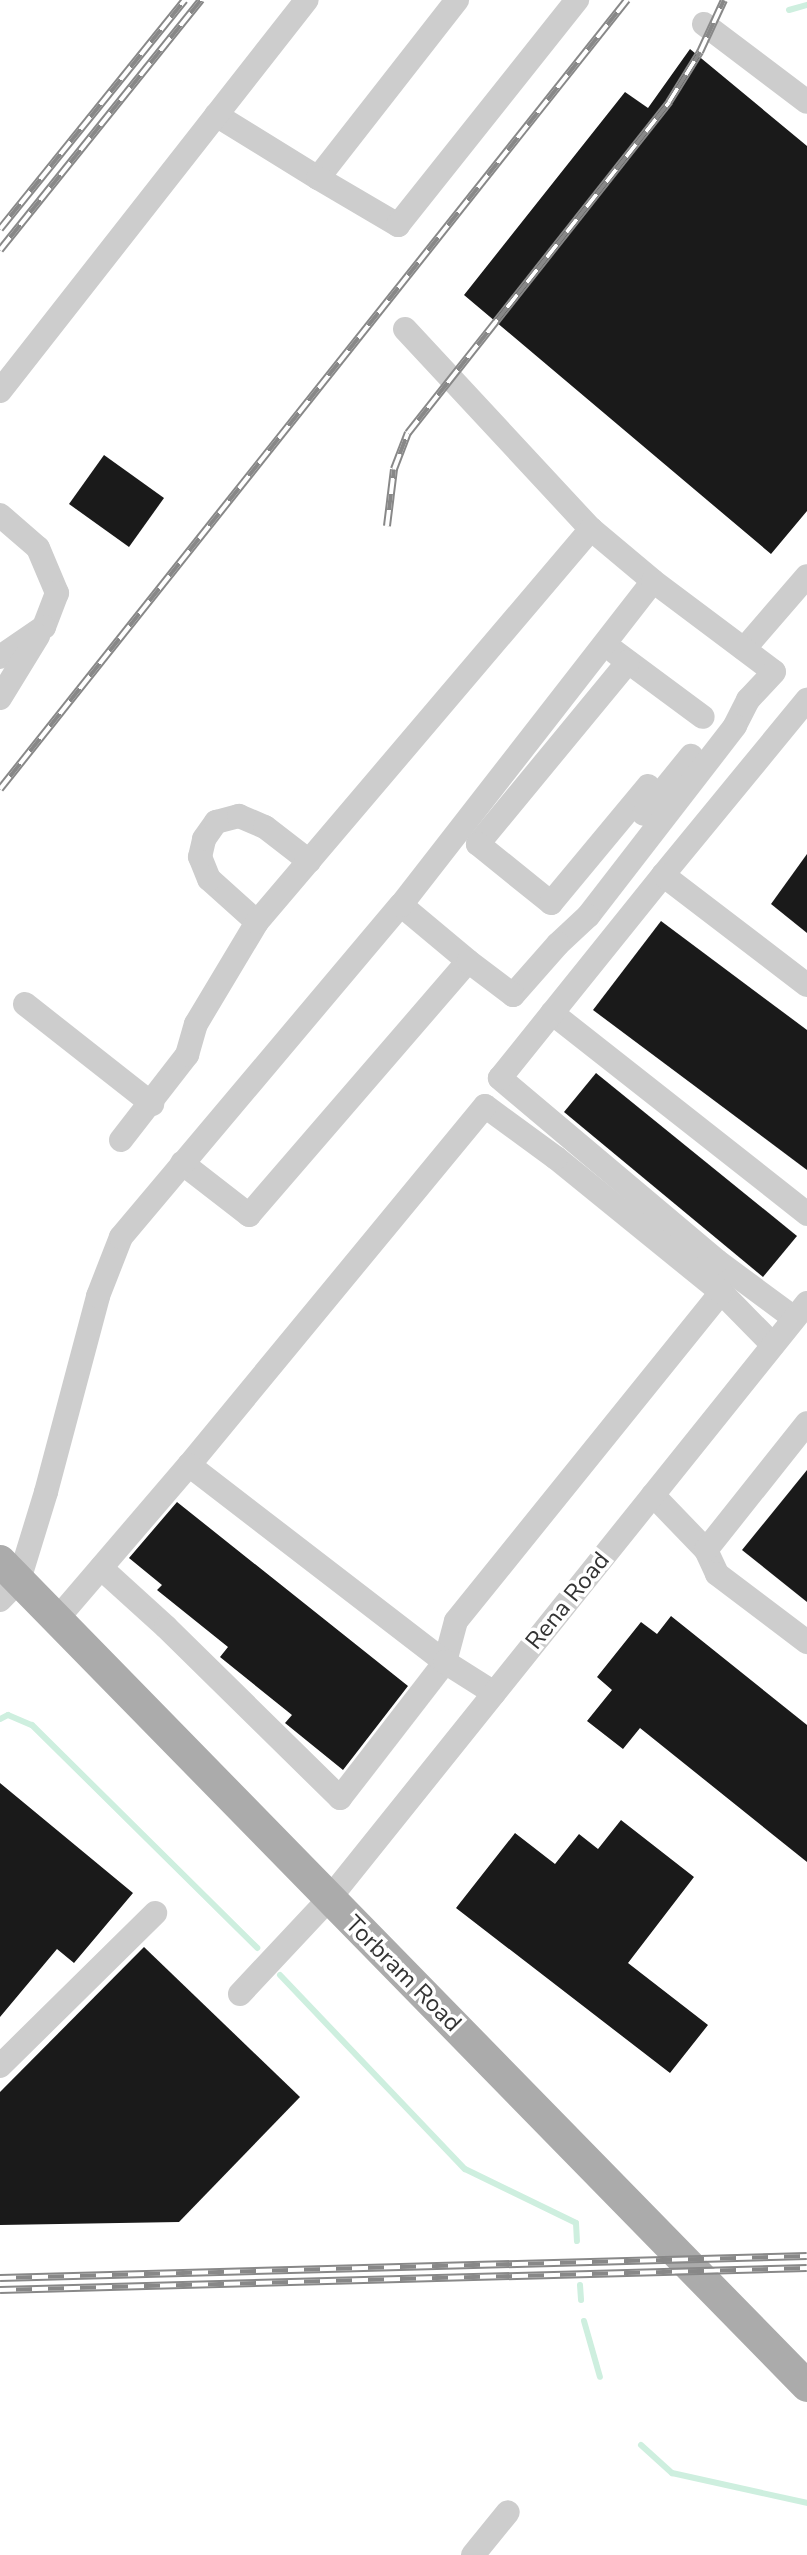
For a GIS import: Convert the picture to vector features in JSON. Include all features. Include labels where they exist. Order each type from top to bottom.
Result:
[{"type":"main road","name":"Torbram Road","points":[[6,1580],[57,1619],[807,2386]]},
{"type":"street","points":[[0,390],[307,0]]},
{"type":"street","points":[[318,178],[457,0]]},
{"type":"street","points":[[216,115],[398,225],[577,0]]},
{"type":"street","points":[[704,24],[807,102]]},
{"type":"street","points":[[401,905],[513,995],[558,944],[588,916],[734,726],[748,700],[774,672],[653,581],[591,529],[405,329]]},
{"type":"street","points":[[0,515],[38,548],[57,593],[44,628],[0,698]]},
{"type":"street","points":[[121,1140],[152,1104],[187,1055],[196,1024],[257,922],[591,529]]},
{"type":"street","points":[[744,649],[807,576]]},
{"type":"street","points":[[6,1580],[46,1492],[107,1269],[121,1237],[401,905],[606,645],[653,581]]},
{"type":"street","points":[[0,657],[44,628]]},
{"type":"street","points":[[606,645],[703,717]]},
{"type":"street","points":[[628,662],[478,844],[551,903],[648,786]]},
{"type":"street","points":[[801,1310],[717,1261],[500,1079],[807,700]]},
{"type":"street","points":[[257,922],[209,879],[200,857],[204,839],[216,822],[239,816],[265,827],[309,861]]},
{"type":"street","points":[[663,875],[807,985]]},
{"type":"street","points":[[182,1163],[249,1215],[468,961]]},
{"type":"street","points":[[25,1004],[152,1104]]},
{"type":"street","points":[[552,1013],[807,1214]]},
{"type":"street","points":[[57,1619],[189,1465],[485,1106],[556,1158],[721,1292],[773,1345]]},
{"type":"street","points":[[101,1568],[166,1627],[340,1798],[444,1662],[456,1621],[721,1292]]},
{"type":"street","name":"Rena Road","points":[[240,1994],[329,1899],[801,1310]]},
{"type":"street","points":[[706,1550],[807,1423]]},
{"type":"street","points":[[189,1465],[444,1662],[494,1693]]},
{"type":"street","points":[[653,1495],[706,1550],[717,1574],[807,1642]]},
{"type":"street","points":[[0,2066],[155,1913]]},
{"type":"street","points":[[473,2555],[508,2512]]},
{"type":"building","points":[[690,49],[807,146],[807,511],[771,554],[464,295],[625,92],[648,108]]},
{"type":"building","points":[[104,455],[164,498],[129,547],[69,504]]},
{"type":"building","points":[[807,854],[807,933],[771,904]]},
{"type":"building","points":[[661,921],[807,1030],[807,1170],[593,1010]]},
{"type":"building","points":[[596,1073],[797,1236],[763,1277],[564,1112]]},
{"type":"building","points":[[807,1470],[807,1602],[742,1550]]},
{"type":"building","points":[[177,1502],[408,1686],[343,1770],[285,1723],[292,1715],[220,1657],[228,1647],[157,1590],[162,1585],[129,1558]]},
{"type":"building","points":[[671,1616],[807,1725],[807,1862],[640,1728],[623,1749],[587,1721],[612,1690],[597,1677],[641,1622],[657,1634]]},
{"type":"building","points":[[0,1783],[133,1893],[74,1963],[57,1949],[0,2017]]},
{"type":"building","points":[[621,1820],[694,1877],[628,1963],[708,2025],[670,2073],[456,1908],[515,1833],[555,1864],[579,1834],[598,1849]]},
{"type":"building","points":[[144,1947],[300,2097],[179,2222],[0,2225],[0,2092]]},
{"type":"waterway","points":[[789,10],[807,5]]},
{"type":"waterway","points":[[0,1719],[8,1715],[32,1725],[257,1948]]},
{"type":"waterway","points":[[280,1975],[465,2169],[576,2223],[577,2241]]},
{"type":"waterway","points":[[580,2285],[581,2300]]},
{"type":"waterway","points":[[584,2321],[600,2377]]},
{"type":"waterway","points":[[641,2445],[672,2473],[807,2503]]},
{"type":"railway","points":[[0,229],[185,0]]},
{"type":"railway","points":[[0,250],[201,0]]},
{"type":"railway","points":[[0,789],[627,0]]},
{"type":"railway","points":[[387,526],[394,469],[408,433],[669,102],[700,52],[724,0]]},
{"type":"railway","points":[[0,2278],[807,2256]]},
{"type":"railway","points":[[0,2290],[807,2268]]}]
